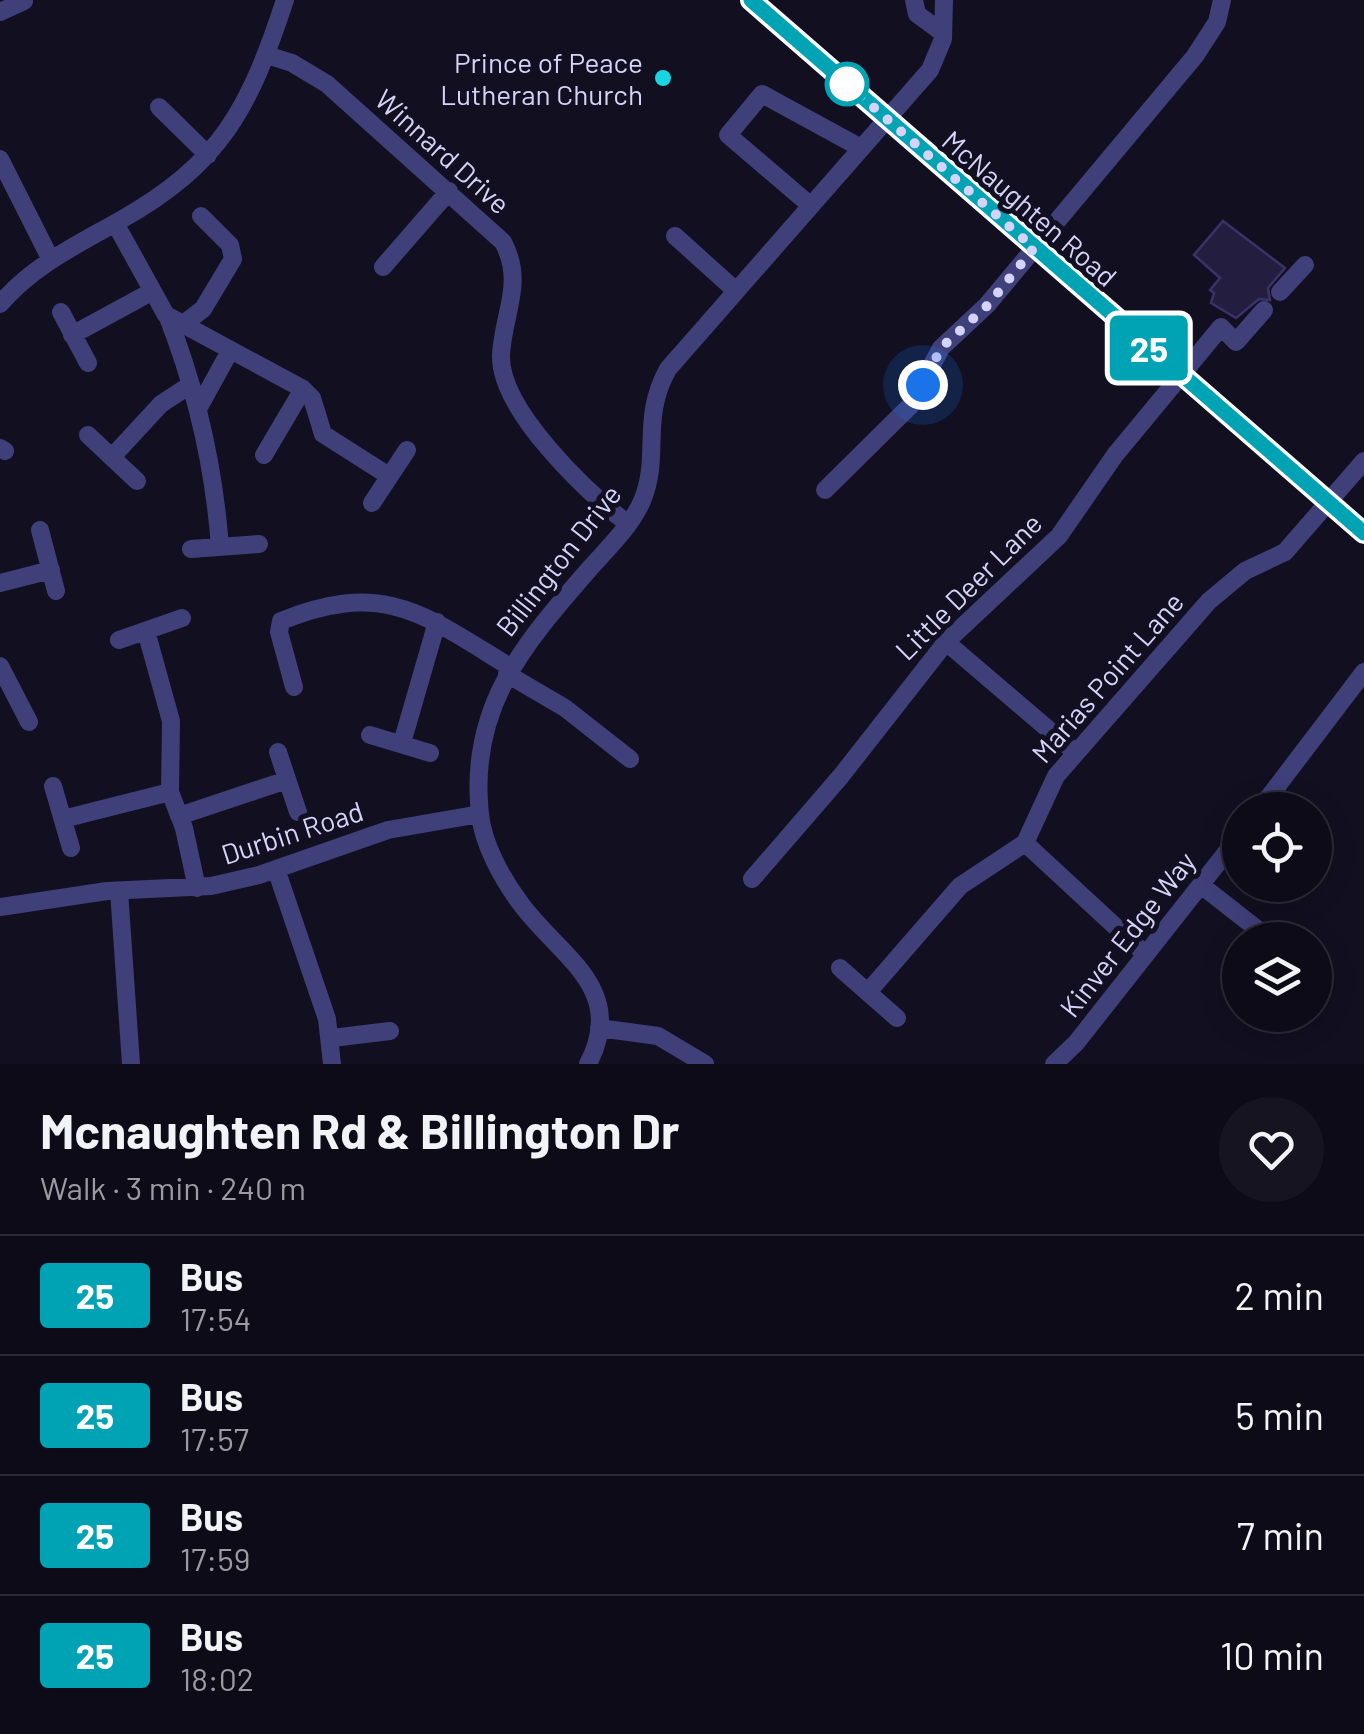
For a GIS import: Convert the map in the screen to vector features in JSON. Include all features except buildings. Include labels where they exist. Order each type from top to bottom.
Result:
[{"type":"street","points":[[0,304],[50,258],[180,182],[208,155],[244,109],[284,0]]},
{"type":"street","name":"McNaughten Road","points":[[752,0],[1364,533]]},
{"type":"street","points":[[914,0],[917,14],[943,33]]},
{"type":"street","points":[[943,33],[944,0]]},
{"type":"street","points":[[826,490],[910,406],[941,348],[988,305],[1208,38],[1222,0]]},
{"type":"street","points":[[0,12],[24,1]]},
{"type":"street","name":"Billington Drive","points":[[480,814],[484,731],[508,671],[628,524],[647,488],[650,414],[661,382],[735,290],[936,61],[943,33]]},
{"type":"street","name":"Winnard Drive","points":[[267,55],[292,63],[327,84],[491,228],[512,259],[514,297],[501,357],[508,388],[578,484],[628,524]]},
{"type":"street","points":[[810,205],[728,135],[762,94],[861,148]]},
{"type":"street","points":[[159,108],[208,155]]},
{"type":"street","points":[[0,159],[50,258]]},
{"type":"street","points":[[383,267],[449,191]]},
{"type":"street","points":[[174,320],[203,309],[234,259],[230,244],[201,216]]},
{"type":"street","points":[[115,223],[151,292],[174,320],[303,389],[312,398],[323,434],[389,476]]},
{"type":"street","points":[[675,236],[735,290]]},
{"type":"street","points":[[1280,292],[1305,265]]},
{"type":"street","points":[[72,335],[151,292]]},
{"type":"street","name":"Little Deer Lane","points":[[752,879],[841,776],[946,642],[1046,551],[1114,454],[1221,327],[1236,342],[1264,310]]},
{"type":"street","points":[[60,312],[88,363]]},
{"type":"street","points":[[174,320],[216,482],[220,547]]},
{"type":"street","points":[[198,409],[230,351]]},
{"type":"street","points":[[112,457],[161,404],[190,385]]},
{"type":"street","points":[[264,455],[303,389]]},
{"type":"street","points":[[88,434],[137,480]]},
{"type":"street","points":[[372,503],[407,450]]},
{"type":"street","name":"Marias Point Lane","points":[[1025,844],[1047,789],[1221,589],[1245,571],[1285,552],[1364,461]]},
{"type":"street","points":[[40,530],[56,592]]},
{"type":"street","points":[[192,549],[259,544]]},
{"type":"street","points":[[0,583],[50,570]]},
{"type":"street","points":[[294,687],[279,632],[287,619],[360,600],[408,608],[437,622],[565,708],[630,759]]},
{"type":"street","points":[[119,640],[182,618]]},
{"type":"street","points":[[402,742],[437,622]]},
{"type":"street","points":[[146,632],[170,721],[170,792],[198,888]]},
{"type":"street","points":[[946,642],[1076,753]]},
{"type":"street","points":[[0,666],[8,704],[28,722]]},
{"type":"street","points":[[1273,792],[1364,672]]},
{"type":"street","points":[[370,735],[430,753]]},
{"type":"street","points":[[278,752],[298,812]]},
{"type":"street","points":[[179,816],[287,780]]},
{"type":"street","points":[[53,786],[72,848]]},
{"type":"street","points":[[63,819],[170,792]]},
{"type":"street","points":[[480,814],[500,871],[520,903],[584,972],[595,995],[600,1028],[588,1064]]},
{"type":"street","name":"Durbin Road","points":[[0,907],[119,890],[198,888],[276,869],[388,830],[480,814]]},
{"type":"street","points":[[868,992],[960,886],[1025,844],[1145,954]]},
{"type":"street","name":"Kinver Edge Way","points":[[1054,1064],[1222,859]]},
{"type":"street","points":[[276,869],[332,1038],[332,1064]]},
{"type":"street","points":[[1201,885],[1248,922]]},
{"type":"street","points":[[119,890],[131,1064]]},
{"type":"street","points":[[840,968],[897,1018]]},
{"type":"street","points":[[600,1028],[658,1036],[704,1064]]},
{"type":"street","points":[[332,1038],[390,1031]]},
{"type":"bus line","name":"25","points":[[751,0],[1364,533]]},
{"type":"place","name":"Prince of Peace Lutheran Church","points":[[663,78]]},
{"type":"route","points":[[847,84],[1034,248],[988,305],[941,348],[923,385]]}]
